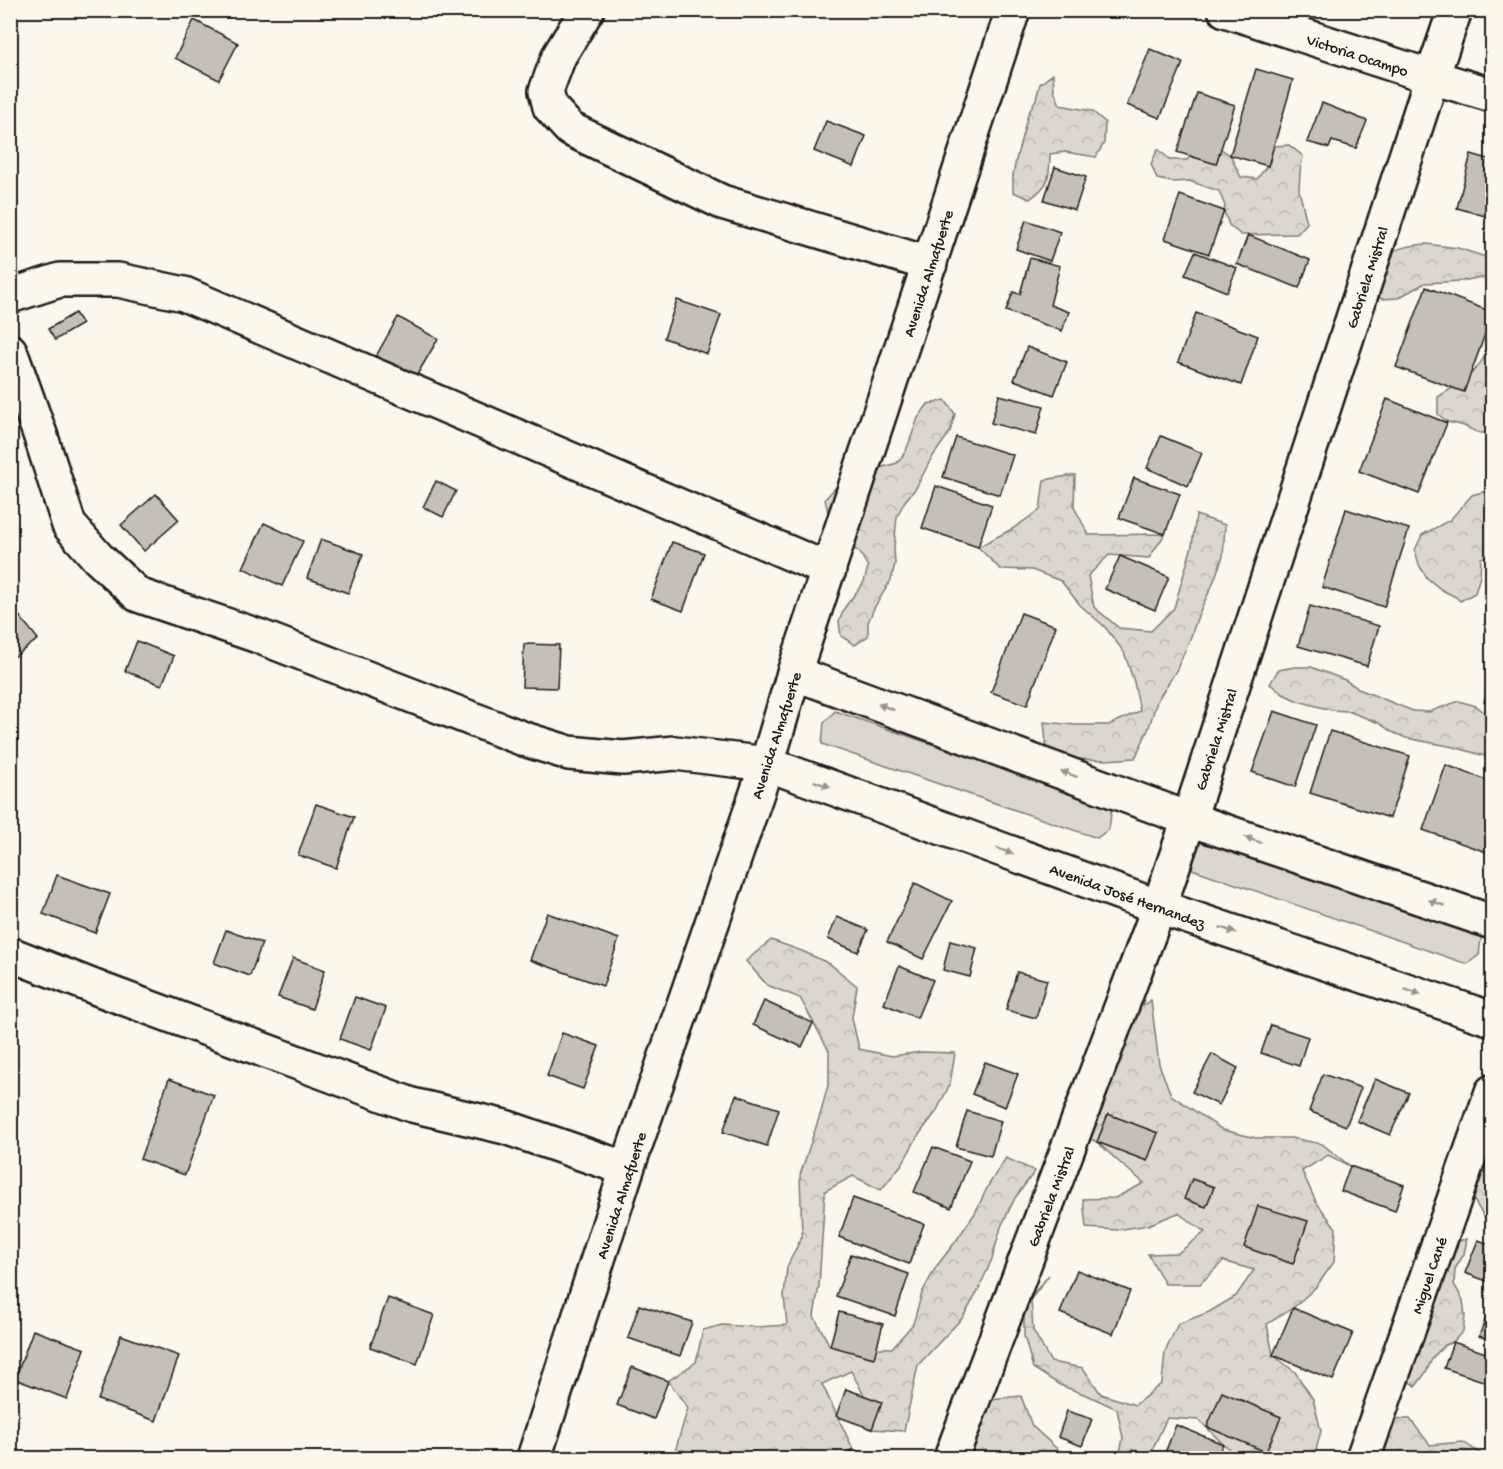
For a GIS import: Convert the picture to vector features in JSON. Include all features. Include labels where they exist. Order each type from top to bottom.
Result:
[{"type":"street","points":[[586,10],[560,56],[546,91],[550,107],[570,129],[722,202],[930,264]]},
{"type":"street","name":"Avenida Almafuerte","points":[[534,1458],[627,1169],[766,764],[1013,10]]},
{"type":"street","name":"Victoria Ocampo","points":[[1225,10],[1492,95]]},
{"type":"street","name":"Gabriela Mistral","points":[[951,1458],[1159,907],[1455,10]]},
{"type":"street","points":[[10,296],[60,280],[118,280],[184,294],[829,570]]},
{"type":"street","name":"Avenida José Hernandez","points":[[10,351],[41,436],[69,525],[98,558],[138,595],[258,636],[524,739],[569,753],[623,758],[675,753],[766,764],[1159,907],[1492,1019]]},
{"type":"street","points":[[794,673],[1189,819],[1492,922]]},
{"type":"street","points":[[10,954],[412,1105],[505,1127],[627,1169]]},
{"type":"street","name":"Miguel Cané","points":[[1363,1458],[1492,1092]]},
{"type":"green space","points":[[1053,74],[1054,90],[1060,105],[1092,111],[1105,122],[1104,143],[1096,157],[1065,152],[1050,154],[1048,180],[1042,189],[1030,199],[1013,192],[1013,175],[1028,114],[1036,99],[1040,84]]},
{"type":"green space","points":[[1215,145],[1230,155],[1241,177],[1257,179],[1270,162],[1273,146],[1289,145],[1303,156],[1299,190],[1307,223],[1297,234],[1241,235],[1229,225],[1219,191],[1189,181],[1173,182],[1157,179],[1151,164],[1158,149],[1170,160],[1187,160],[1199,147]]},
{"type":"green space","points":[[1426,244],[1458,248],[1492,259],[1492,278],[1425,283],[1398,298],[1382,299],[1368,291],[1382,258],[1400,249]]},
{"type":"green space","points":[[1492,342],[1492,431],[1481,433],[1442,418],[1438,414],[1438,397],[1456,386],[1476,368]]},
{"type":"green space","points":[[945,400],[955,414],[950,432],[897,516],[895,564],[891,580],[874,608],[868,623],[868,636],[855,645],[841,636],[839,621],[845,607],[864,582],[868,567],[860,553],[847,543],[829,517],[825,499],[849,477],[897,463],[906,451],[918,418],[928,404]]},
{"type":"green space","points":[[1075,475],[1074,507],[1089,535],[1165,534],[1149,558],[1109,555],[1088,576],[1094,607],[1119,628],[1151,631],[1174,608],[1192,546],[1196,515],[1225,525],[1223,556],[1212,586],[1176,671],[1157,701],[1148,730],[1135,758],[1077,759],[1047,753],[1044,722],[1109,725],[1140,711],[1124,652],[1105,627],[1080,605],[1061,581],[1032,570],[1000,569],[978,547],[1012,529],[1040,510],[1044,480]]},
{"type":"green space","points":[[1492,490],[1492,554],[1481,558],[1480,576],[1475,593],[1460,601],[1427,578],[1419,565],[1415,550],[1422,535],[1450,520],[1472,495]]},
{"type":"green space","points":[[1311,667],[1413,711],[1429,712],[1459,701],[1476,706],[1492,718],[1492,758],[1454,747],[1406,738],[1379,723],[1348,711],[1331,710],[1298,701],[1283,694],[1270,684],[1278,670]]},
{"type":"green space","points":[[835,711],[1112,806],[1109,829],[1097,838],[822,744],[824,723]]},
{"type":"green space","points":[[1205,837],[1482,931],[1479,955],[1467,964],[1192,869],[1194,849]]},
{"type":"green space","points":[[771,940],[830,964],[857,986],[852,1018],[859,1049],[892,1056],[922,1052],[955,1053],[950,1084],[936,1112],[918,1136],[902,1164],[881,1190],[853,1176],[825,1191],[819,1286],[814,1316],[830,1346],[892,1348],[913,1324],[922,1293],[936,1267],[975,1213],[989,1184],[1006,1158],[1035,1171],[1015,1198],[1001,1227],[992,1259],[963,1317],[918,1365],[904,1431],[872,1429],[865,1397],[851,1371],[822,1384],[853,1449],[833,1458],[673,1458],[688,1408],[668,1381],[696,1362],[703,1330],[722,1325],[756,1327],[787,1325],[784,1296],[787,1267],[802,1236],[800,1175],[829,1081],[829,1051],[800,998],[767,985],[746,961]]},
{"type":"green space","points":[[1151,1000],[1159,1064],[1171,1095],[1223,1130],[1256,1138],[1291,1138],[1322,1144],[1350,1166],[1328,1155],[1302,1171],[1316,1202],[1336,1228],[1334,1262],[1316,1287],[1293,1308],[1267,1324],[1273,1355],[1295,1372],[1313,1399],[1321,1431],[1314,1458],[1243,1458],[1223,1444],[1199,1420],[1167,1418],[1153,1448],[1153,1458],[1119,1458],[1123,1438],[1117,1409],[1060,1385],[1033,1368],[1024,1336],[1024,1305],[1049,1275],[1031,1299],[1033,1330],[1051,1362],[1083,1368],[1101,1394],[1135,1405],[1162,1383],[1165,1352],[1178,1324],[1209,1312],[1236,1296],[1254,1270],[1223,1261],[1200,1284],[1165,1284],[1148,1254],[1178,1253],[1205,1232],[1178,1213],[1148,1225],[1117,1230],[1086,1228],[1083,1199],[1115,1198],[1144,1183],[1097,1142],[1083,1136],[1123,1017]]},
{"type":"green space","points":[[1492,1133],[1492,1221],[1486,1220],[1470,1194]]},
{"type":"green space","points":[[1467,1239],[1464,1254],[1455,1269],[1454,1284],[1463,1300],[1465,1316],[1463,1331],[1433,1357],[1416,1386],[1402,1378],[1450,1243]]},
{"type":"green space","points":[[1021,1396],[1032,1426],[1067,1458],[945,1458],[989,1399]]},
{"type":"green space","points":[[1377,1418],[1410,1419],[1430,1445],[1463,1442],[1487,1458],[1369,1458]]},
{"type":"building","points":[[194,20],[238,43],[219,80],[175,58]]},
{"type":"building","points":[[1150,49],[1183,63],[1160,118],[1127,105]]},
{"type":"building","points":[[1256,69],[1293,80],[1268,166],[1230,155]]},
{"type":"building","points":[[1197,93],[1235,105],[1216,164],[1177,152]]},
{"type":"building","points":[[1322,103],[1367,121],[1356,148],[1332,141],[1329,148],[1307,142]]},
{"type":"building","points":[[826,121],[866,136],[854,167],[814,151]]},
{"type":"building","points":[[1471,154],[1492,160],[1492,218],[1457,208]]},
{"type":"building","points":[[1055,167],[1086,177],[1075,210],[1044,200]]},
{"type":"building","points":[[1180,195],[1224,211],[1209,254],[1165,239]]},
{"type":"building","points":[[1026,220],[1060,232],[1050,261],[1016,249]]},
{"type":"building","points":[[1248,235],[1310,260],[1299,288],[1237,264]]},
{"type":"building","points":[[1195,252],[1237,268],[1227,292],[1185,275]]},
{"type":"building","points":[[1030,258],[1060,266],[1050,305],[1069,312],[1062,331],[1006,311],[1013,292],[1020,294]]},
{"type":"building","points":[[1426,287],[1492,312],[1464,392],[1396,367]]},
{"type":"building","points":[[677,300],[721,315],[707,354],[664,338]]},
{"type":"building","points":[[75,313],[82,324],[55,340],[48,329]]},
{"type":"building","points":[[1196,313],[1258,336],[1241,385],[1178,362]]},
{"type":"building","points":[[398,317],[438,339],[414,380],[375,358]]},
{"type":"building","points":[[1027,347],[1067,362],[1054,395],[1014,380]]},
{"type":"building","points":[[999,395],[1044,406],[1036,435],[991,423]]},
{"type":"building","points":[[1387,399],[1447,423],[1419,494],[1359,471]]},
{"type":"building","points":[[1161,436],[1202,453],[1188,486],[1147,468]]},
{"type":"building","points":[[956,437],[1013,455],[1000,495],[943,477]]},
{"type":"building","points":[[1134,478],[1180,494],[1165,534],[1119,518]]},
{"type":"building","points":[[436,481],[456,491],[443,517],[423,507]]},
{"type":"building","points":[[936,486],[992,505],[978,547],[922,528]]},
{"type":"building","points":[[156,494],[179,520],[144,551],[121,525]]},
{"type":"building","points":[[1346,509],[1409,529],[1384,607],[1322,587]]},
{"type":"building","points":[[264,523],[303,541],[282,586],[243,568]]},
{"type":"building","points":[[321,539],[363,554],[348,593],[307,578]]},
{"type":"building","points":[[672,542],[704,553],[683,611],[651,599]]},
{"type":"building","points":[[1120,556],[1169,577],[1155,610],[1105,589]]},
{"type":"building","points":[[1310,606],[1379,626],[1367,666],[1298,646]]},
{"type":"building","points":[[17,613],[38,639],[10,660],[10,618]]},
{"type":"building","points":[[1021,613],[1056,626],[1027,705],[991,692]]},
{"type":"building","points":[[137,641],[174,656],[162,685],[125,671]]},
{"type":"building","points":[[524,644],[559,645],[557,688],[522,687]]},
{"type":"building","points":[[1492,676],[1492,705],[1484,702]]},
{"type":"building","points":[[1274,711],[1316,725],[1295,787],[1252,772]]},
{"type":"building","points":[[1330,731],[1410,756],[1390,818],[1310,793]]},
{"type":"building","points":[[1446,765],[1492,782],[1492,854],[1423,830]]},
{"type":"building","points":[[316,804],[354,817],[336,868],[298,855]]},
{"type":"building","points":[[57,875],[110,894],[95,933],[43,914]]},
{"type":"building","points":[[915,883],[952,901],[923,959],[887,942]]},
{"type":"building","points":[[547,913],[619,939],[603,986],[530,960]]},
{"type":"building","points":[[837,917],[868,930],[858,952],[828,939]]},
{"type":"building","points":[[226,930],[262,943],[250,976],[214,963]]},
{"type":"building","points":[[950,941],[977,948],[970,977],[943,970]]},
{"type":"building","points":[[293,958],[325,970],[312,1009],[278,997]]},
{"type":"building","points":[[899,966],[933,980],[917,1018],[884,1004]]},
{"type":"building","points":[[1017,972],[1047,980],[1036,1018],[1006,1010]]},
{"type":"building","points":[[355,997],[386,1008],[371,1050],[340,1039]]},
{"type":"building","points":[[764,1001],[813,1023],[802,1047],[753,1025]]},
{"type":"building","points":[[1271,1025],[1308,1037],[1299,1066],[1261,1053]]},
{"type":"building","points":[[562,1033],[599,1046],[583,1089],[547,1076]]},
{"type":"building","points":[[1212,1054],[1238,1068],[1219,1105],[1192,1092]]},
{"type":"building","points":[[985,1062],[1018,1074],[1005,1107],[972,1094]]},
{"type":"building","points":[[1323,1074],[1361,1088],[1346,1126],[1309,1111]]},
{"type":"building","points":[[169,1079],[214,1095],[185,1175],[140,1159]]},
{"type":"building","points":[[1375,1079],[1409,1093],[1390,1135],[1357,1121]]},
{"type":"building","points":[[736,1095],[779,1109],[767,1146],[723,1132]]},
{"type":"building","points":[[967,1111],[1001,1121],[991,1156],[956,1147]]},
{"type":"building","points":[[1108,1114],[1158,1133],[1147,1161],[1097,1142]]},
{"type":"building","points":[[933,1147],[970,1161],[951,1208],[914,1192]]},
{"type":"building","points":[[1350,1166],[1404,1185],[1395,1211],[1341,1191]]},
{"type":"building","points":[[1192,1179],[1214,1187],[1206,1207],[1184,1199]]},
{"type":"building","points":[[853,1198],[924,1224],[909,1264],[839,1237]]},
{"type":"building","points":[[1258,1206],[1308,1221],[1293,1264],[1244,1247]]},
{"type":"building","points":[[1478,1240],[1492,1245],[1492,1283],[1465,1273]]},
{"type":"building","points":[[851,1254],[909,1274],[895,1316],[836,1296]]},
{"type":"building","points":[[1077,1270],[1130,1291],[1113,1334],[1060,1313]]},
{"type":"building","points":[[388,1298],[434,1315],[417,1364],[370,1347]]},
{"type":"building","points":[[1492,1302],[1492,1341],[1479,1336]]},
{"type":"building","points":[[639,1305],[692,1322],[680,1356],[628,1338]]},
{"type":"building","points":[[1293,1308],[1353,1333],[1333,1380],[1273,1355]]},
{"type":"building","points":[[839,1312],[883,1324],[874,1358],[830,1346]]},
{"type":"building","points":[[33,1330],[85,1349],[67,1399],[15,1379]]},
{"type":"building","points":[[121,1335],[179,1356],[156,1421],[98,1400]]},
{"type":"building","points":[[1453,1342],[1492,1355],[1486,1382],[1444,1368]]},
{"type":"building","points":[[632,1367],[668,1381],[654,1419],[617,1405]]},
{"type":"building","points":[[846,1389],[882,1402],[872,1429],[836,1416]]},
{"type":"building","points":[[1222,1392],[1281,1417],[1266,1452],[1207,1427]]},
{"type":"building","points":[[1067,1411],[1092,1419],[1082,1446],[1058,1437]]},
{"type":"building","points":[[1176,1425],[1223,1444],[1217,1458],[1163,1458]]},
{"type":"building","points":[[853,1449],[872,1458],[848,1458]]}]
